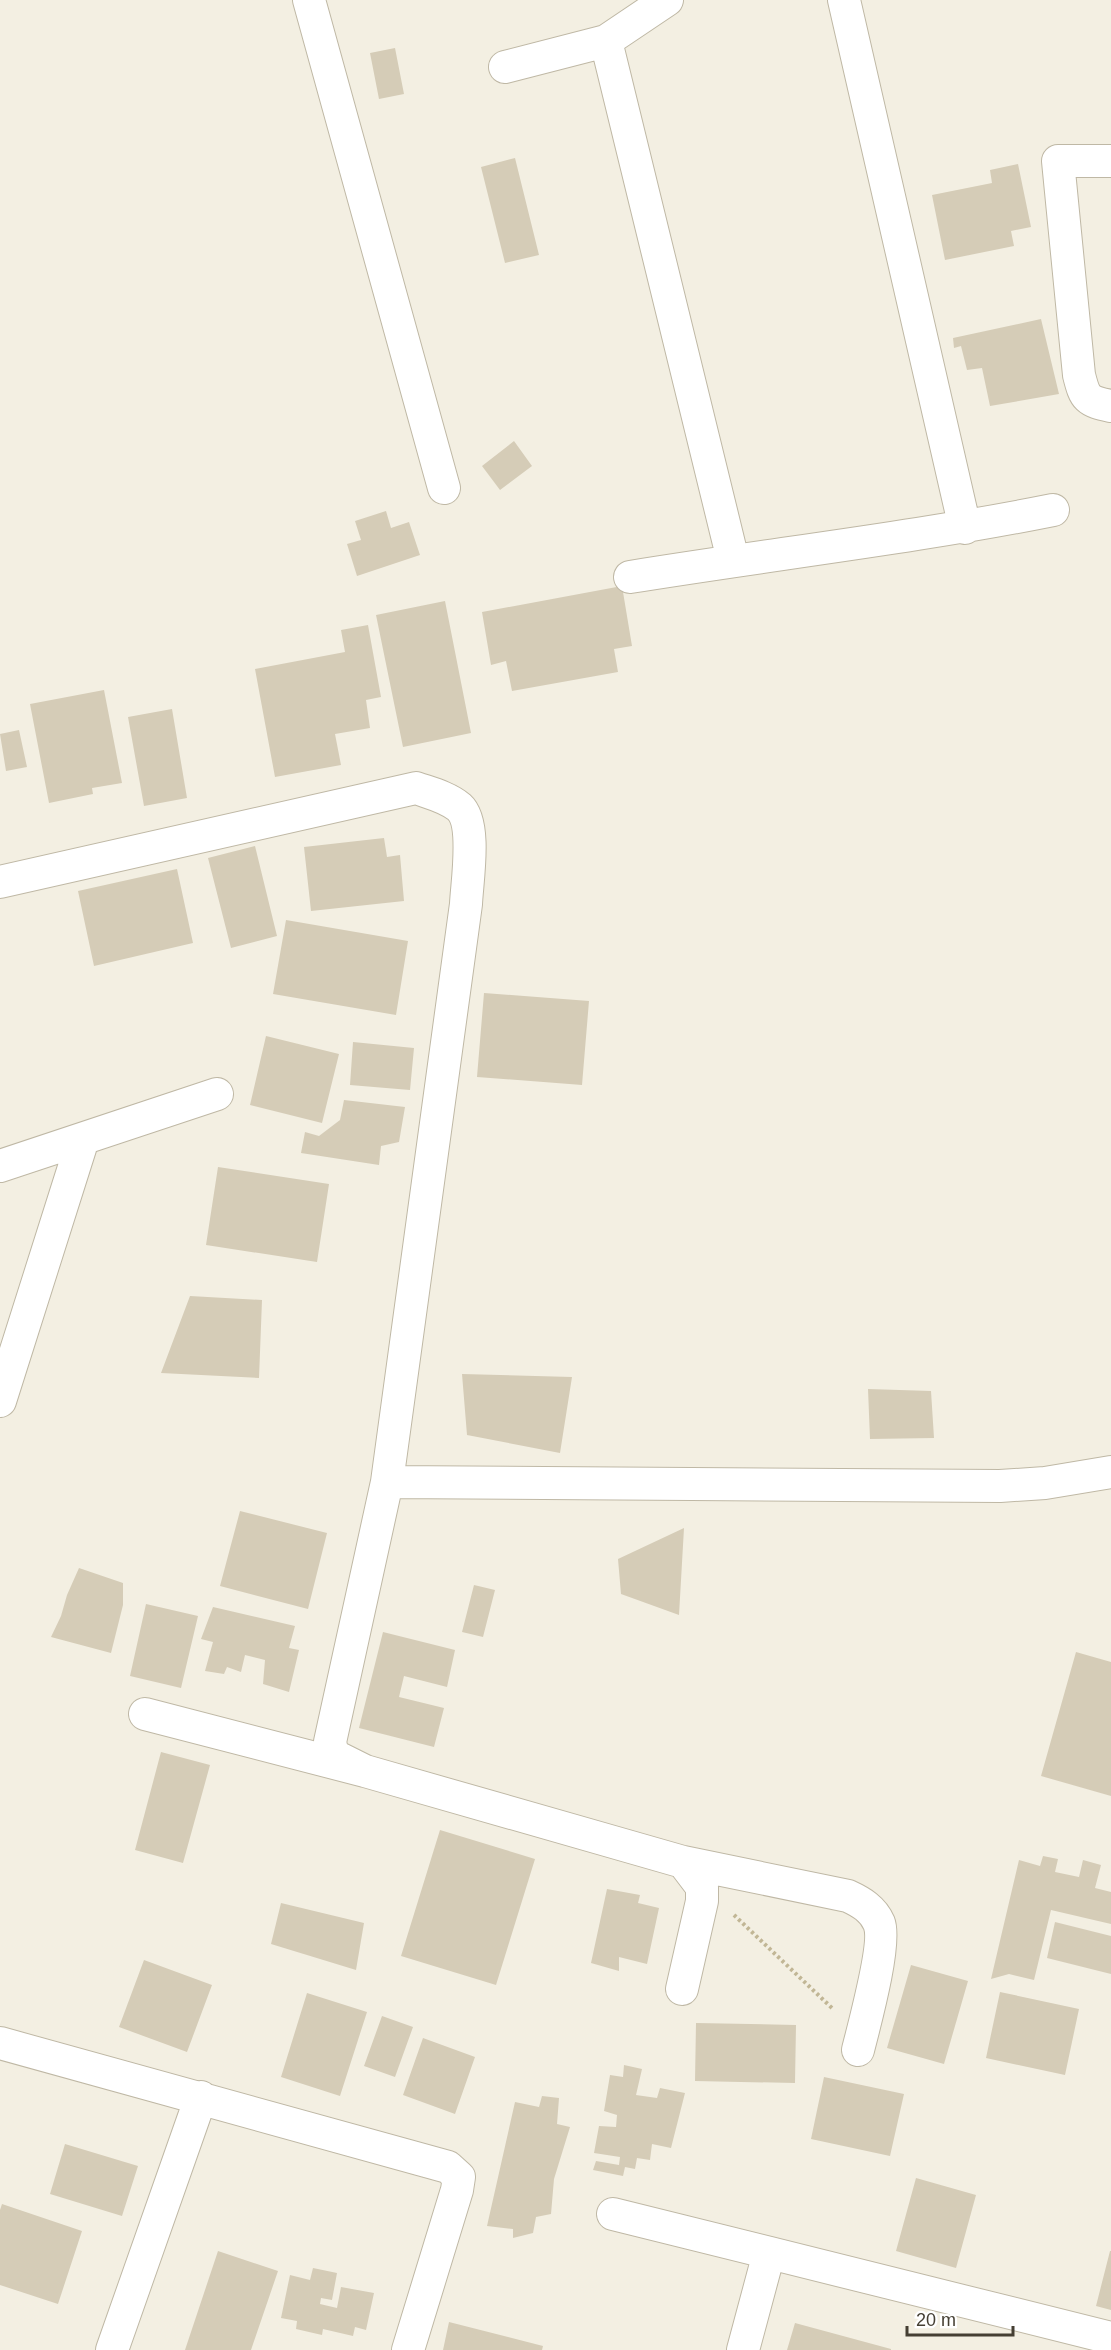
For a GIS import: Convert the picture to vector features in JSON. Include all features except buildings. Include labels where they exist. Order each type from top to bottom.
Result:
[{"type":"street","points":[[309,0],[444,488]]},
{"type":"street","points":[[505,67],[606,41],[667,0]]},
{"type":"street","points":[[844,0],[965,528]]},
{"type":"street","points":[[606,41],[733,560]]},
{"type":"street","points":[[1111,161],[1058,161],[1079,375],[1084,395],[1095,403],[1111,406]]},
{"type":"street","points":[[630,577],[733,560],[849,546],[965,528],[1053,510]]},
{"type":"street","points":[[0,882],[416,788],[448,800],[461,808],[470,831],[466,904],[387,1482],[330,1742],[333,1755],[365,1772]]},
{"type":"street","points":[[0,1166],[217,1094]]},
{"type":"street","points":[[0,1401],[83,1138]]},
{"type":"street","points":[[387,1482],[1000,1486],[1045,1483],[1111,1472]]},
{"type":"street","points":[[145,1714],[365,1772],[683,1862],[848,1896],[870,1909],[880,1925],[881,1945],[860,2043]]},
{"type":"street","points":[[682,1989],[702,1901],[702,1887],[683,1862]]},
{"type":"street","points":[[0,2043],[448,2167],[459,2177],[457,2190],[408,2350]]},
{"type":"street","points":[[112,2350],[201,2097]]},
{"type":"street","points":[[613,2214],[1111,2338]]},
{"type":"street","points":[[743,2350],[769,2253]]},
{"type":"path","points":[[702,1887],[860,2043]]}]
